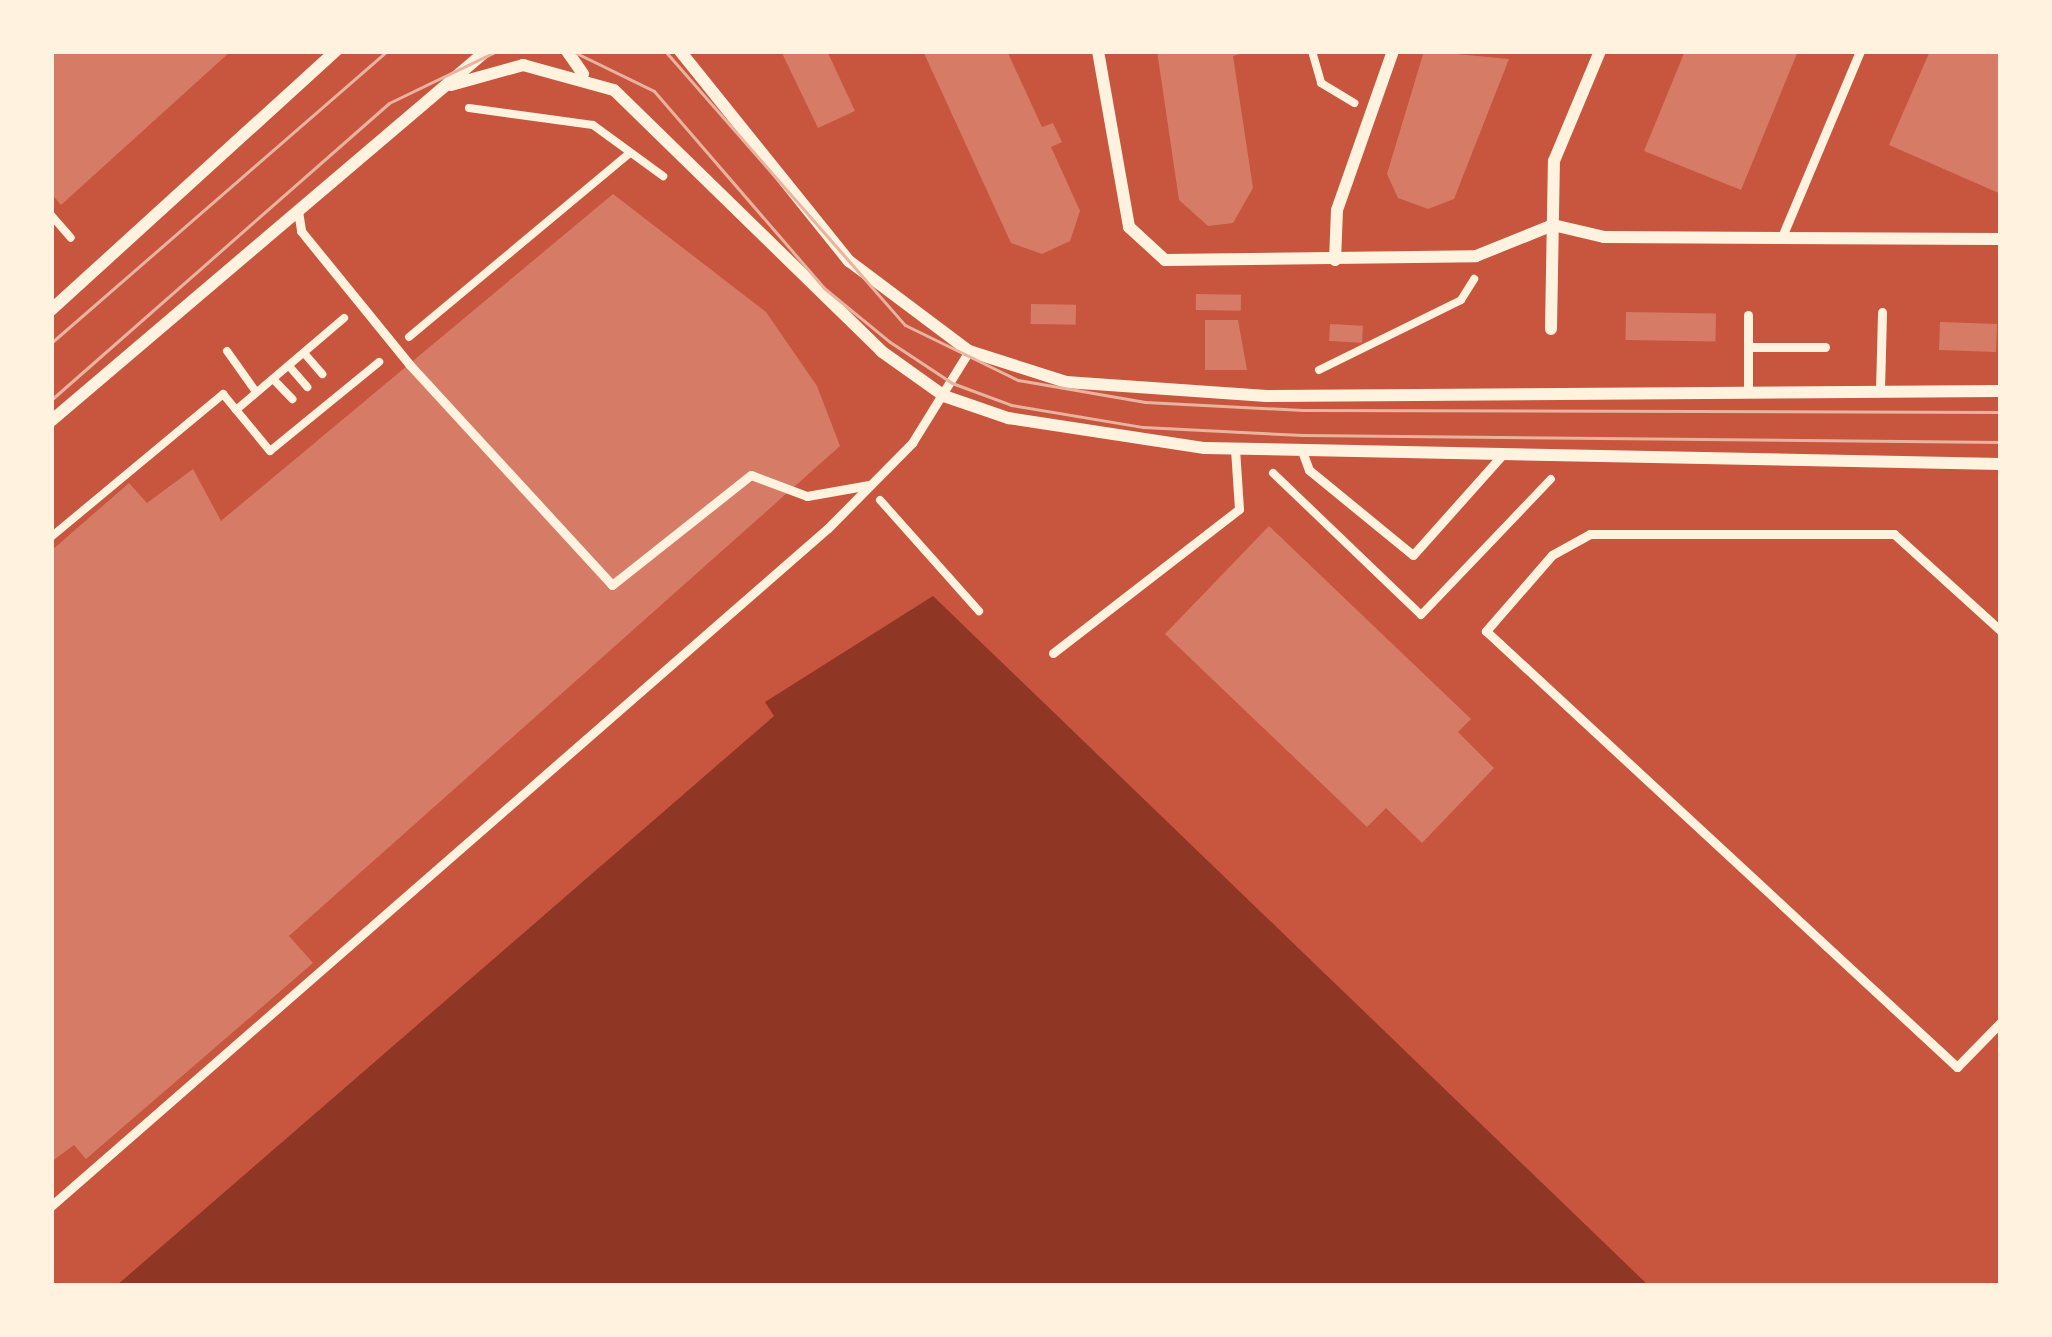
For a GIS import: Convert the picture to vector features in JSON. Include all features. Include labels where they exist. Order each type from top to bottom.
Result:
[{"type":"street","points":[[51,310],[336,51]]},
{"type":"street","points":[[51,421],[297,205],[451,85],[486,51]]},
{"type":"street","points":[[567,51],[584,75]]},
{"type":"street","points":[[680,51],[849,261],[968,351],[1101,389],[1267,396],[2001,392]]},
{"type":"street","points":[[1098,51],[1126,215],[1143,247],[1178,263],[1491,253],[1553,225],[1604,237],[2001,238]]},
{"type":"street","points":[[1335,260],[1336,210],[1393,51]]},
{"type":"street","points":[[1551,329],[1554,160],[1600,51]]},
{"type":"street","points":[[451,85],[524,65],[584,75],[614,90],[881,351],[944,396],[1073,433],[1235,449],[2001,464]]},
{"type":"lane","points":[[1781,239],[1860,51]]},
{"type":"lane","points":[[297,205],[301,231],[397,346],[612,585],[751,475],[807,496],[872,485]]},
{"type":"lane","points":[[1880,390],[1882,312]]},
{"type":"lane","points":[[1748,315],[1748,390]]},
{"type":"lane","points":[[1748,347],[1825,347]]},
{"type":"lane","points":[[51,1206],[872,485],[944,396],[968,351]]},
{"type":"lane","points":[[1053,653],[1239,509],[1235,449]]},
{"type":"lane","points":[[1302,451],[1309,470],[1413,555],[1502,455]]},
{"type":"lane","points":[[2001,631],[1894,534],[1590,534],[1552,555],[1486,631],[1958,1067],[2001,1022]]},
{"type":"path","points":[[1312,51],[1321,82],[1371,113]]},
{"type":"path","points":[[51,537],[223,394],[270,451],[629,154]]},
{"type":"path","points":[[51,215],[71,238]]},
{"type":"path","points":[[1267,396],[1461,300],[1491,253]]},
{"type":"path","points":[[236,410],[344,318],[356,332]]},
{"type":"path","points":[[368,346],[380,360]]},
{"type":"path","points":[[227,351],[256,392]]},
{"type":"path","points":[[304,352],[322,374]]},
{"type":"path","points":[[289,366],[307,387]]},
{"type":"path","points":[[273,379],[292,399]]},
{"type":"path","points":[[872,485],[979,611]]},
{"type":"shaded area","points":[[933,596],[1649,1286],[116,1286],[774,716],[765,702]]},
{"type":"building","points":[[51,51],[231,51],[61,205],[51,193]]},
{"type":"building","points":[[781,51],[827,51],[855,111],[818,128]]},
{"type":"building","points":[[923,51],[1007,51],[1042,127],[1053,123],[1062,142],[1051,147],[1080,211],[1070,241],[1042,254],[1011,243]]},
{"type":"building","points":[[1157,51],[1250,51],[1233,56],[1253,188],[1233,223],[1208,226],[1179,200]]},
{"type":"building","points":[[1424,51],[1509,59],[1454,199],[1428,209],[1398,198],[1387,174]]},
{"type":"building","points":[[1685,51],[1798,51],[1741,190],[1644,151]]},
{"type":"building","points":[[1930,51],[2001,51],[2001,194],[1889,145]]},
{"type":"building","points":[[613,194],[766,312],[817,386],[840,446],[289,936],[313,963],[86,1159],[74,1145],[51,1162],[51,551],[129,483],[147,503],[193,469],[221,521]]},
{"type":"building","points":[[1196,294],[1241,295],[1241,311],[1196,310]]},
{"type":"building","points":[[1031,304],[1076,305],[1076,325],[1031,324]]},
{"type":"building","points":[[1626,312],[1716,314],[1715,342],[1626,340]]},
{"type":"building","points":[[1205,320],[1238,320],[1247,370],[1205,370]]},
{"type":"building","points":[[1940,322],[1997,324],[1996,352],[1939,350]]},
{"type":"building","points":[[1330,324],[1363,326],[1362,343],[1329,341]]},
{"type":"building","points":[[1269,526],[1471,719],[1458,732],[1494,768],[1422,843],[1386,808],[1367,827],[1165,634]]},
{"type":"tram line","points":[[51,343],[387,51]]},
{"type":"tram line","points":[[51,400],[389,103],[497,51]]},
{"type":"tram line","points":[[572,51],[654,91],[824,288],[890,342],[952,383],[1011,405],[1143,427],[1303,435],[2001,442]]},
{"type":"tram line","points":[[665,51],[905,325],[1018,380],[1145,402],[1303,410],[2001,412]]}]
